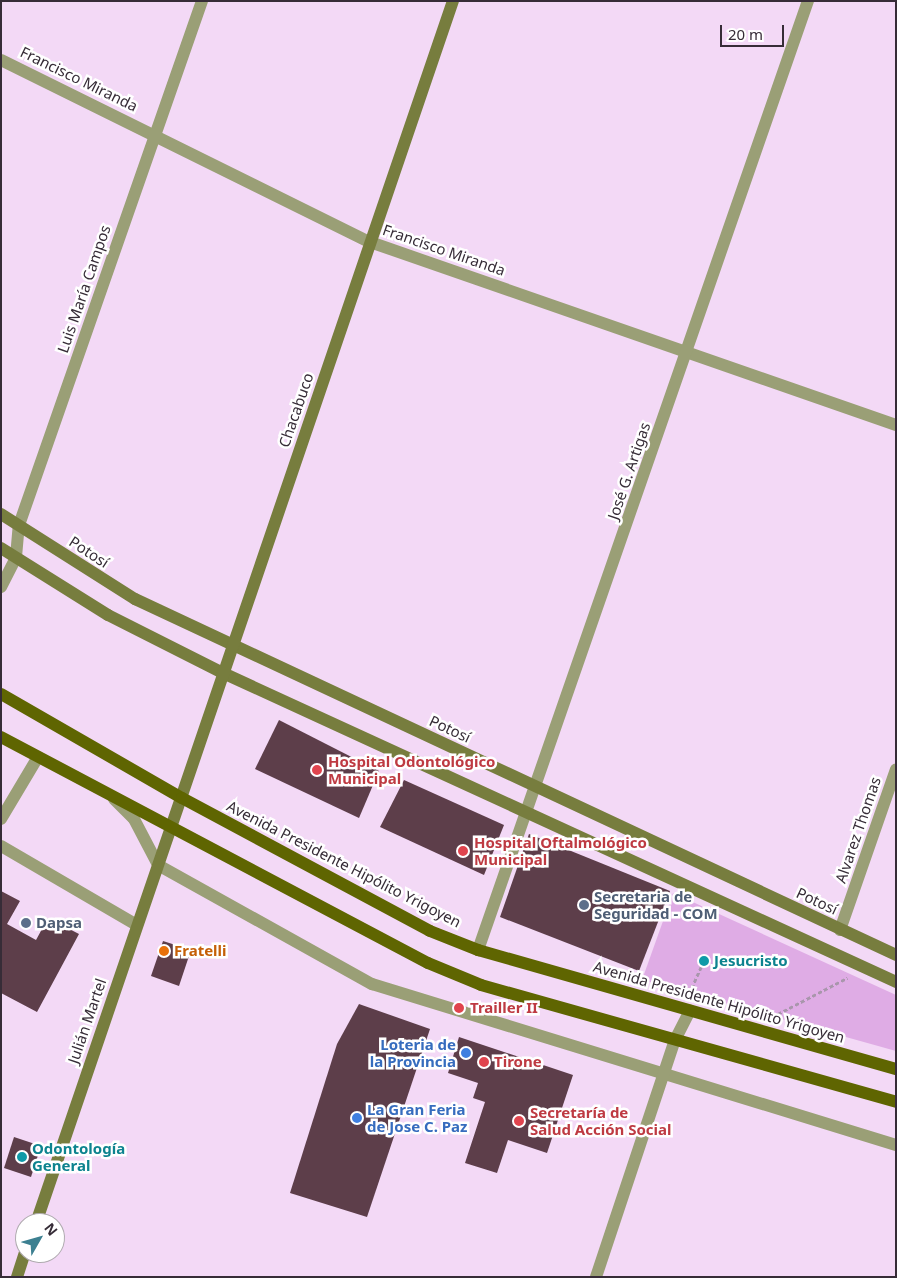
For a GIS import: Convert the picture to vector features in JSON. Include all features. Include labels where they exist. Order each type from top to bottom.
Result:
[{"type":"main road","name":"Chacabuco","points":[[170,829],[452,1]]},
{"type":"main road","name":"Potosí","points":[[1,514],[134,599],[233,647],[536,786],[896,955]]},
{"type":"main road","points":[[1,548],[108,615],[223,673],[528,809],[896,982]]},
{"type":"main road","name":"Avenida Presidente Hipólito Yrigoyen","points":[[1,694],[182,798],[430,930],[478,950],[896,1069]]},
{"type":"main road","points":[[1,737],[170,829],[428,962],[481,984],[896,1102]]},
{"type":"main road","name":"Julián Martel","points":[[39,1213],[170,829]]},
{"type":"main road","points":[[17,1277],[22,1263]]},
{"type":"street","name":"Luis María Campos","points":[[1,587],[16,558],[19,525],[202,1]]},
{"type":"street","name":"José G. Artigas","points":[[478,950],[688,351],[808,1]]},
{"type":"street","name":"Francisco Miranda","points":[[1,60],[370,242],[688,351],[896,425]]},
{"type":"street","points":[[1,819],[38,757]]},
{"type":"street","name":"Alvarez Thomas","points":[[840,930],[896,769]]},
{"type":"street","points":[[114,799],[134,819],[158,865],[372,984],[896,1145]]},
{"type":"street","points":[[1,846],[137,925]]},
{"type":"street","points":[[596,1277],[686,1010]]},
{"type":"path","points":[[686,1010],[702,965]]},
{"type":"path","points":[[751,1028],[865,968]]},
{"type":"shaded area","points":[[673,893],[896,995],[896,1051],[642,980]]},
{"type":"building","name":"Hospital Odontológico Municipal","points":[[279,720],[379,771],[359,818],[255,769]]},
{"type":"building","name":"Hospital Oftalmológico Municipal","points":[[404,780],[504,825],[484,875],[380,827]]},
{"type":"building","name":"Secretaria de Seguridad - COM","points":[[529,834],[670,891],[639,971],[500,917]]},
{"type":"building","points":[[1,891],[20,901],[7,924],[36,940],[48,918],[79,934],[37,1012],[1,993]]},
{"type":"building","points":[[163,941],[191,950],[179,986],[151,976]]},
{"type":"building","name":"La Gran Feria de Jose C. Paz","points":[[359,1004],[430,1029],[367,1217],[290,1193],[337,1044]]},
{"type":"building","name":"Secretaría de Salud Acción Social","points":[[459,1037],[573,1075],[547,1153],[508,1140],[497,1173],[465,1163],[485,1102],[473,1098],[478,1083],[448,1073]]},
{"type":"building","name":"Odontología General","points":[[14,1137],[41,1146],[31,1177],[4,1168]]},
{"type":"place","name":"Hospital Odontológico Municipal","points":[[317,770]]},
{"type":"place","name":"Hospital Oftalmológico Municipal","points":[[463,851]]},
{"type":"place","name":"Secretaria de Seguridad - COM","points":[[584,905]]},
{"type":"place","name":"Dapsa","points":[[26,923]]},
{"type":"place","name":"Fratelli","points":[[164,951]]},
{"type":"place","name":"Jesucristo","points":[[704,961]]},
{"type":"place","name":"Trailler II","points":[[459,1008]]},
{"type":"place","name":"Loteria de la Provincia","points":[[466,1053]]},
{"type":"place","name":"Tirone","points":[[484,1062]]},
{"type":"place","name":"La Gran Feria de Jose C. Paz","points":[[357,1118]]},
{"type":"place","name":"Secretaría de Salud Acción Social","points":[[519,1121]]},
{"type":"place","name":"Odontología General","points":[[22,1157]]}]
